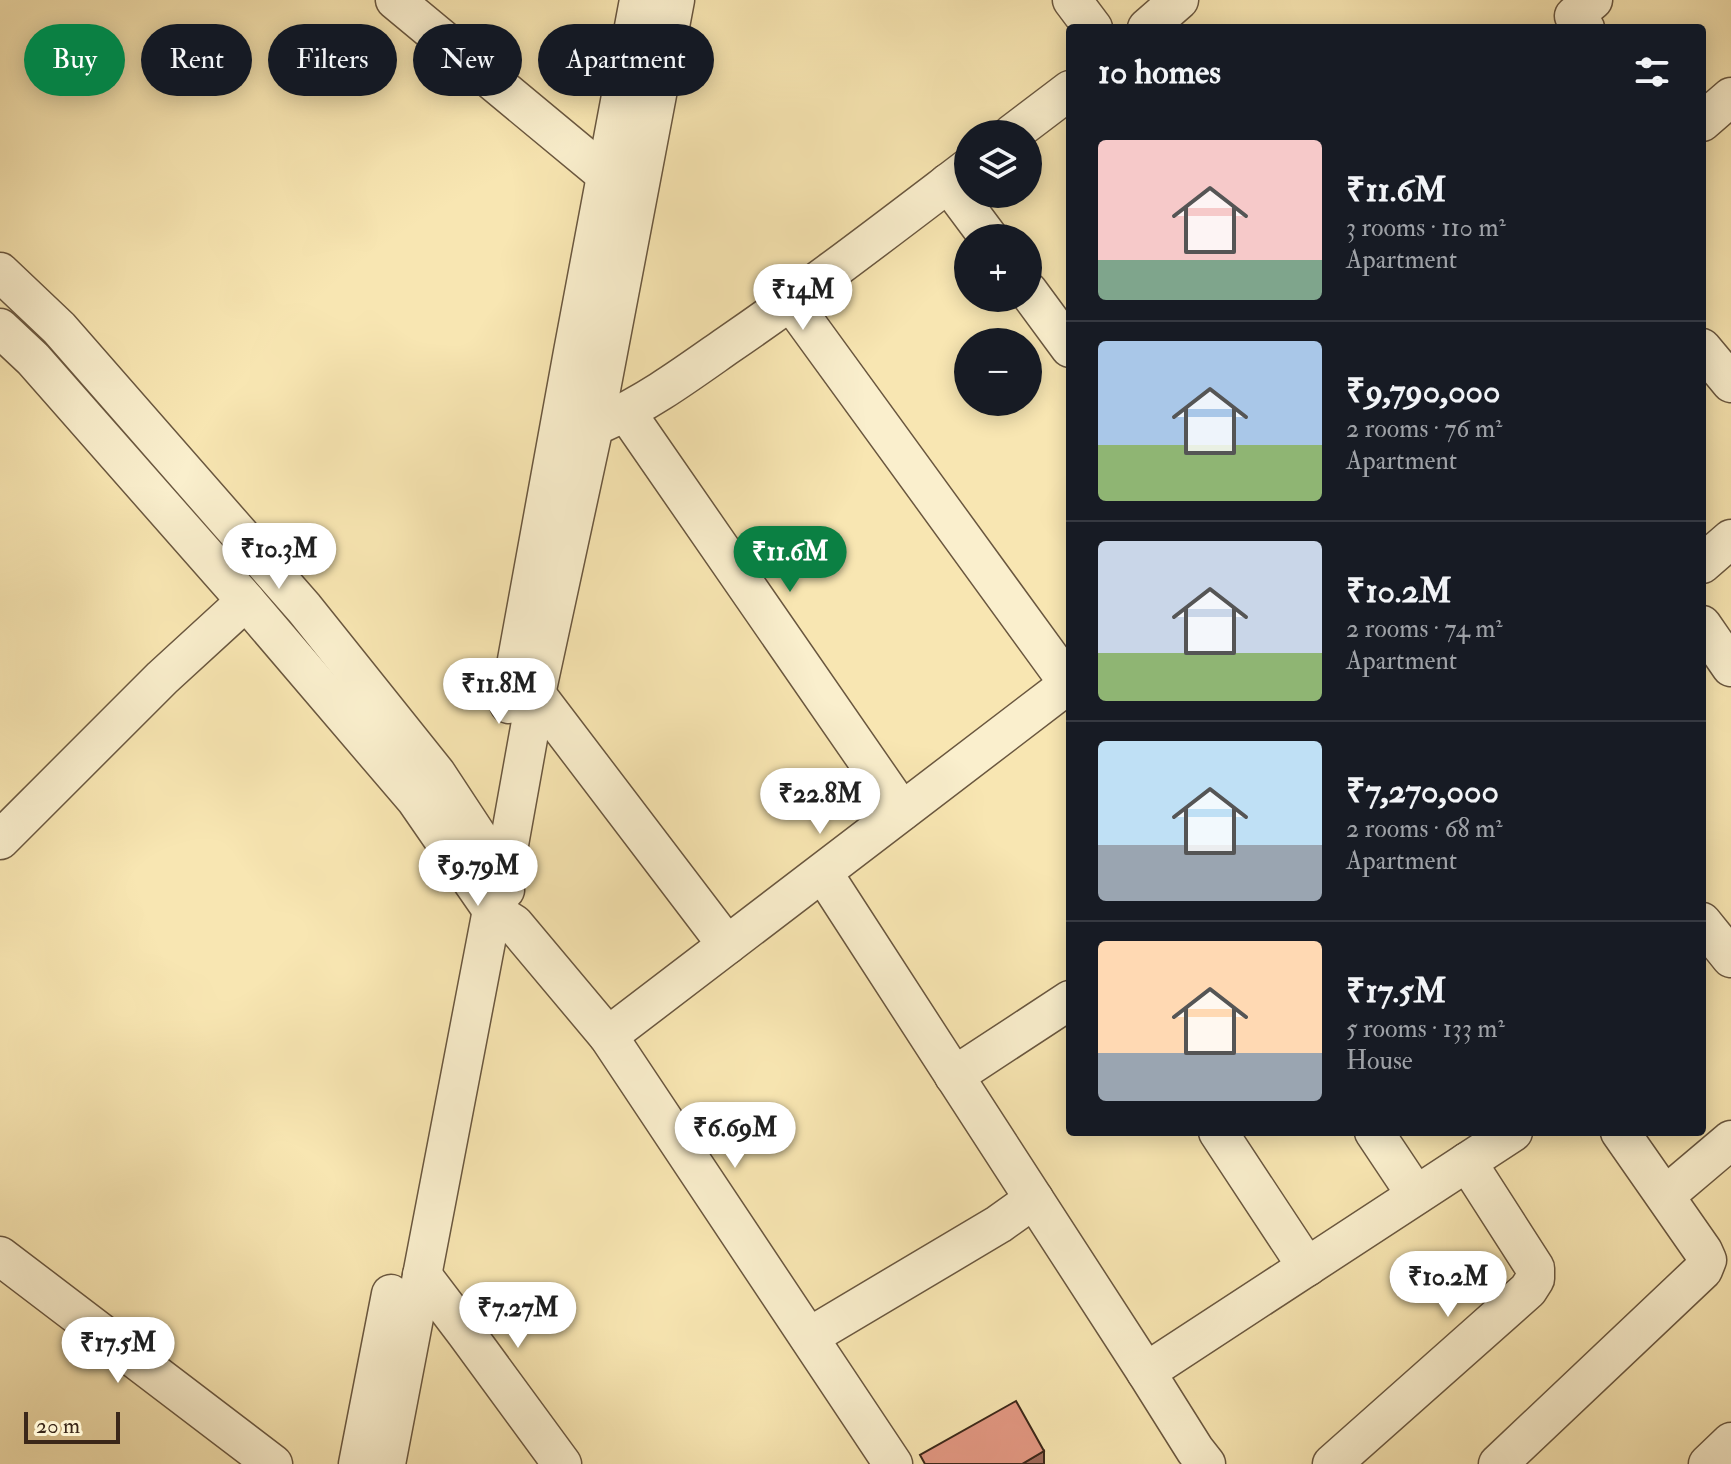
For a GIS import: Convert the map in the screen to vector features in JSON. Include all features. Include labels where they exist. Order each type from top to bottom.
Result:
[{"type":"street","points":[[395,0],[606,175]]},
{"type":"street","points":[[358,1464],[536,694],[610,419],[675,0]]},
{"type":"street","points":[[1072,0],[1090,24]]},
{"type":"street","points":[[1152,24],[1179,0]]},
{"type":"street","points":[[386,1464],[493,888],[606,175],[646,5]]},
{"type":"street","points":[[1030,120],[1066,93]]},
{"type":"street","points":[[610,419],[663,390],[791,302],[954,178]]},
{"type":"street","points":[[0,272],[59,328],[304,608],[436,773],[493,888]]},
{"type":"street","points":[[791,302],[1066,680]]},
{"type":"street","points":[[1042,310],[1066,343]]},
{"type":"street","points":[[0,328],[43,369],[493,888],[608,1036],[893,1464]]},
{"type":"street","points":[[1706,353],[1730,380]]},
{"type":"street","points":[[610,419],[902,811]]},
{"type":"street","points":[[1706,561],[1731,539]]},
{"type":"street","points":[[0,840],[162,678],[246,601]]},
{"type":"street","points":[[1706,631],[1731,667]]},
{"type":"street","points":[[608,1036],[1066,686]]},
{"type":"street","points":[[536,694],[727,945]]},
{"type":"street","points":[[823,873],[1206,1464]]},
{"type":"street","points":[[1706,927],[1731,958]]},
{"type":"street","points":[[954,1076],[1066,1003]]},
{"type":"street","points":[[1221,1136],[1307,1267]]},
{"type":"street","points":[[1377,1136],[1416,1195]]},
{"type":"street","points":[[1146,1372],[1507,1136]]},
{"type":"street","points":[[1498,1464],[1703,1270],[1707,1260],[1666,1195],[1623,1136]]},
{"type":"street","points":[[1666,1195],[1731,1140]]},
{"type":"street","points":[[1332,1464],[1528,1290],[1535,1279],[1535,1268],[1467,1162]]},
{"type":"street","points":[[809,1337],[999,1224],[1034,1199]]},
{"type":"street","points":[[0,1256],[273,1464]]},
{"type":"street","points":[[422,1275],[562,1464]]},
{"type":"street","points":[[1708,1464],[1731,1442]]},
{"type":"building","points":[[1016,1401],[1044,1451],[1022,1464],[925,1464],[920,1455]]}]
